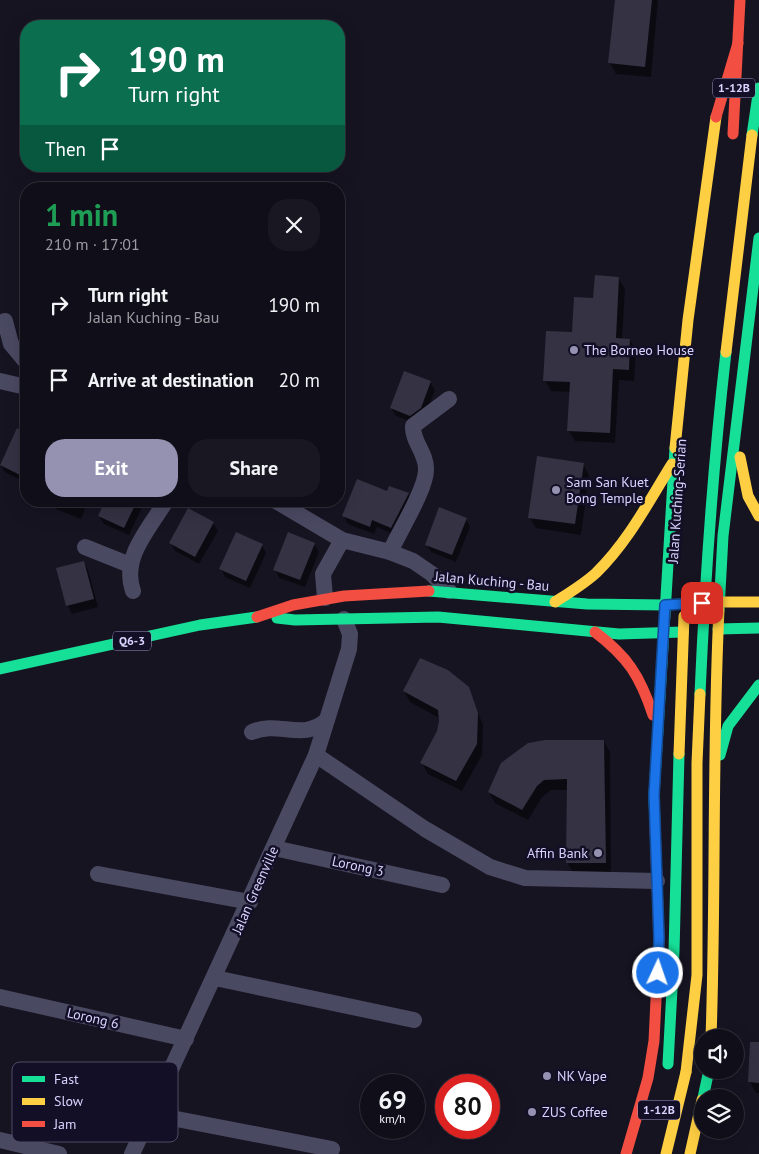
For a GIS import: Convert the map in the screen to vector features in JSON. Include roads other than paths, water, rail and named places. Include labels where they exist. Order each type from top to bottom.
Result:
[{"type":"main road","name":"1-12B","points":[[733,138],[740,0]]},
{"type":"main road","points":[[626,1154],[648,1078],[654,1041],[659,938],[654,795],[674,462],[688,320],[713,125],[738,43]]},
{"type":"main road","points":[[666,1154],[686,1072],[697,974],[697,762],[706,566],[715,447],[759,88]]},
{"type":"main road","points":[[711,1029],[715,926],[714,715],[723,536],[759,238]]},
{"type":"main road","points":[[736,428],[748,496],[759,516]]},
{"type":"main road","points":[[555,602],[597,572],[631,531],[674,462]]},
{"type":"main road","name":"Jalan Kuching - Bau","points":[[0,669],[200,625],[264,616],[293,605],[326,598],[411,590],[449,591],[555,602],[665,605],[759,602]]},
{"type":"main road","points":[[667,1069],[674,962],[678,739],[686,593]]},
{"type":"main road","name":"Jalan Kuching - Bau","points":[[264,616],[295,620],[410,616],[460,618],[595,632],[663,634],[759,628]]},
{"type":"main road","points":[[595,632],[618,648],[640,674],[658,728]]},
{"type":"main road","points":[[714,780],[728,726],[759,685]]},
{"type":"main road","points":[[690,1154],[694,1137]]},
{"type":"street","points":[[5,321],[11,344],[20,355]]},
{"type":"street","points":[[0,381],[20,386]]},
{"type":"street","points":[[390,552],[424,483],[426,470],[425,456],[413,431],[413,426],[449,400]]},
{"type":"street","points":[[133,591],[129,575],[130,565],[137,548],[162,507]]},
{"type":"street","points":[[286,507],[342,540],[390,552],[425,570],[449,591]]},
{"type":"street","points":[[326,598],[323,574],[342,540]]},
{"type":"street","points":[[84,547],[130,565]]},
{"type":"street","name":"Jalan Greenville","points":[[175,1062],[316,755],[349,649],[350,634],[344,619]]},
{"type":"street","points":[[252,732],[264,726],[298,732],[317,730],[327,720]]},
{"type":"street","points":[[316,755],[425,829],[490,867],[525,878],[657,881]]},
{"type":"street","name":"Lorong 3","points":[[274,848],[442,884]]},
{"type":"street","points":[[98,874],[250,902]]},
{"type":"street","points":[[215,978],[414,1020]]},
{"type":"street","name":"Lorong 6","points":[[0,997],[186,1039]]},
{"type":"street","points":[[178,1119],[332,1149]]},
{"type":"street","points":[[0,1140],[59,1154]]},
{"type":"street","name":"Jalan Greenville","points":[[132,1154],[138,1142]]},
{"type":"place","name":"The Borneo House","points":[[574,350]]},
{"type":"place","name":"Sam San Kuet Bong Temple","points":[[556,490]]},
{"type":"place","name":"Affin Bank","points":[[598,853]]},
{"type":"place","name":"NK Vape","points":[[547,1076]]},
{"type":"place","name":"ZUS Coffee","points":[[532,1112]]}]
